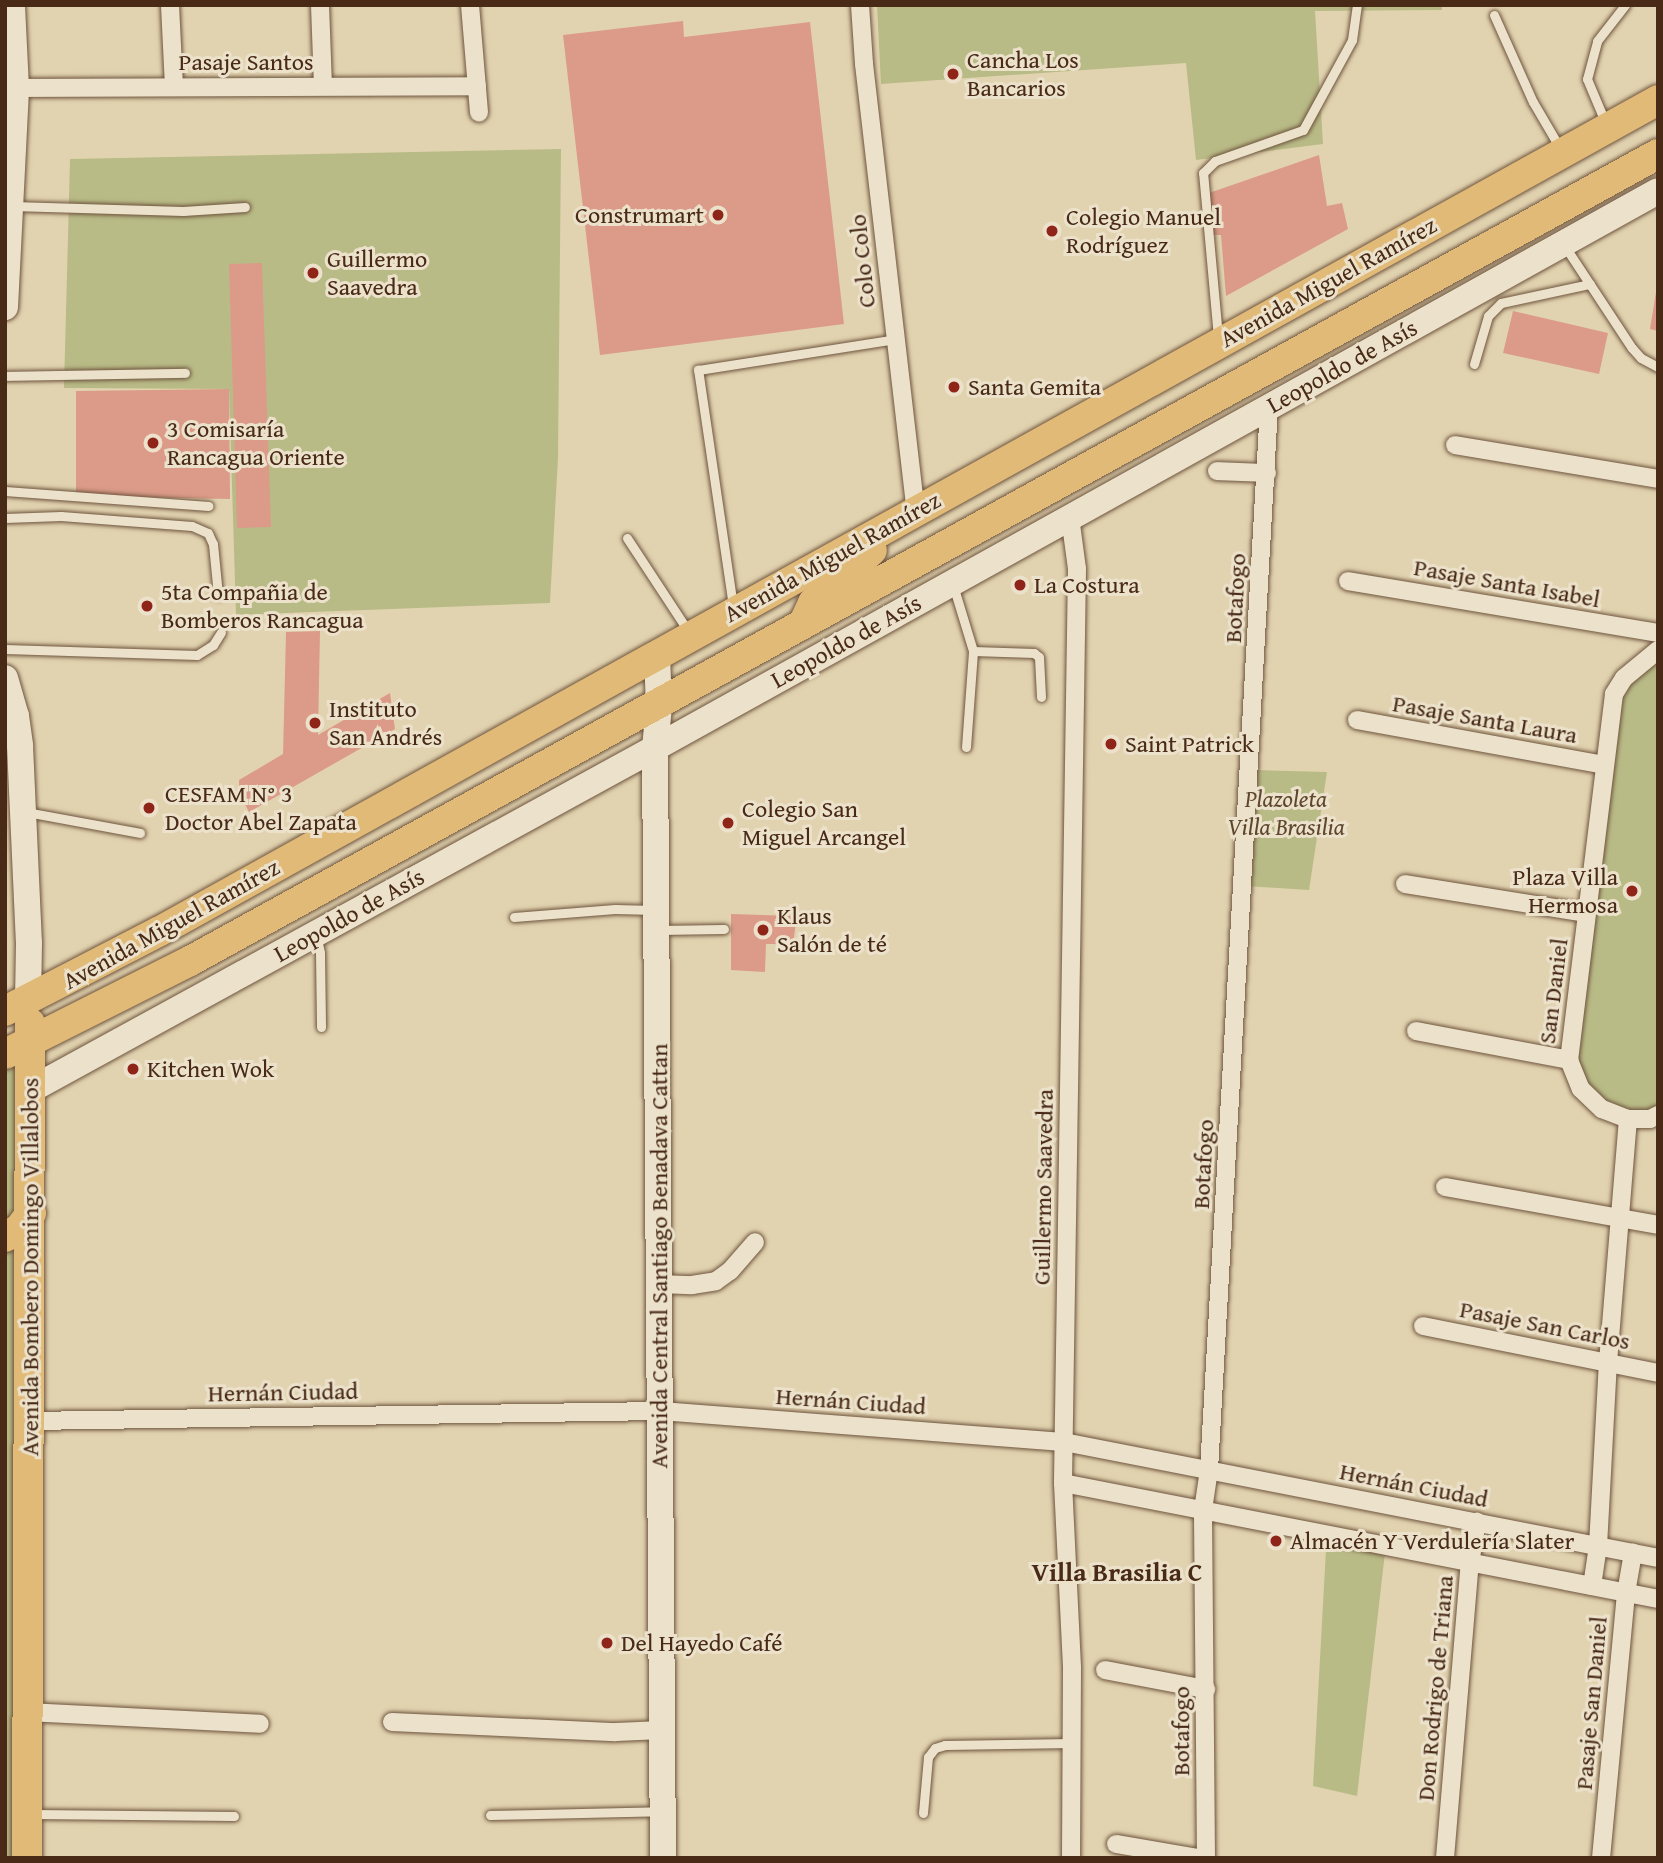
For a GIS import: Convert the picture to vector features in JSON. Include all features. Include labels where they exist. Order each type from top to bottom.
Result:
[{"type":"main road","name":"Avenida Miguel Ramírez","points":[[16,1007],[1658,100]]},
{"type":"main road","name":"Avenida Miguel Ramírez","points":[[5,1054],[190,961],[659,706],[985,522],[1658,154]]},
{"type":"main road","points":[[802,626],[813,603],[916,511]]},
{"type":"main road","name":"Avenida Bombero Domingo Villalobos","points":[[16,1007],[32,1039],[27,1858]]},
{"type":"main road","points":[[5,1237],[19,1228],[32,1213]]},
{"type":"street","points":[[5,304],[11,206],[10,117],[16,88],[12,5]]},
{"type":"street","points":[[170,5],[174,86]]},
{"type":"street","points":[[320,5],[323,86]]},
{"type":"street","points":[[470,5],[479,113]]},
{"type":"street","name":"Colo Colo","points":[[860,5],[916,511]]},
{"type":"street","name":"Pasaje Santos","points":[[16,88],[477,86]]},
{"type":"street","name":"Leopoldo de Asís","points":[[32,1089],[655,748],[1658,191]]},
{"type":"street","name":"Botafogo","points":[[1206,1858],[1203,1510],[1209,1470],[1269,407]]},
{"type":"street","points":[[1455,445],[1658,479]]},
{"type":"street","points":[[1217,471],[1267,473]]},
{"type":"street","name":"Guillermo Saavedra","points":[[1070,517],[1077,569],[1063,1483],[1073,1668],[1071,1858]]},
{"type":"street","name":"Pasaje Santa Isabel","points":[[1348,581],[1658,633]]},
{"type":"street","name":"San Daniel","points":[[1628,1119],[1602,1109],[1581,1089],[1569,1059],[1614,694],[1625,678],[1658,650]]},
{"type":"street","name":"Avenida Central Santiago Benadava Cattan","points":[[657,655],[659,706],[655,748],[663,1858]]},
{"type":"street","name":"Avenida Bombero Domingo Villalobos","points":[[5,678],[16,716],[24,812],[16,1007]]},
{"type":"street","name":"Pasaje Santa Laura","points":[[1357,720],[1604,765]]},
{"type":"street","points":[[1405,884],[1587,914]]},
{"type":"street","points":[[1416,1031],[1569,1059]]},
{"type":"street","points":[[1592,1586],[1598,1546],[1608,1362],[1628,1119],[1650,1119],[1658,1115]]},
{"type":"street","points":[[1445,1187],[1658,1225]]},
{"type":"street","points":[[659,1284],[692,1285],[716,1281],[730,1271],[755,1242]]},
{"type":"street","name":"Pasaje San Carlos","points":[[1423,1326],[1658,1373]]},
{"type":"street","name":"Hernán Ciudad","points":[[30,1420],[660,1411],[1064,1442],[1658,1558]]},
{"type":"street","points":[[1063,1483],[1658,1599]]},
{"type":"street","name":"Don Rodrigo de Triana","points":[[1445,1858],[1470,1563],[1477,1522]]},
{"type":"street","name":"Pasaje San Daniel","points":[[1601,1858],[1626,1593],[1633,1553]]},
{"type":"street","points":[[1105,1670],[1206,1689]]},
{"type":"street","points":[[27,1712],[260,1724]]},
{"type":"street","points":[[392,1722],[616,1732],[662,1730]]},
{"type":"street","points":[[1116,1844],[1197,1858]]},
{"type":"lane","points":[[1219,342],[1203,173],[1215,161],[1303,130],[1352,40],[1357,5]]},
{"type":"lane","points":[[1608,128],[1587,79],[1597,41],[1625,5]]},
{"type":"lane","points":[[1494,15],[1533,102],[1563,153]]},
{"type":"lane","points":[[11,206],[183,211],[245,207]]},
{"type":"lane","points":[[1563,243],[1632,348],[1641,358],[1658,367]]},
{"type":"lane","points":[[1474,364],[1488,316],[1501,303],[1590,284]]},
{"type":"lane","points":[[733,611],[698,370],[896,338]]},
{"type":"lane","points":[[5,376],[185,373]]},
{"type":"lane","points":[[5,491],[208,506]]},
{"type":"lane","points":[[5,518],[61,516],[192,526],[208,533],[213,544],[218,595]]},
{"type":"lane","points":[[627,538],[691,635]]},
{"type":"lane","points":[[952,581],[973,651],[966,747]]},
{"type":"lane","points":[[5,649],[197,655],[213,645],[221,632]]},
{"type":"lane","points":[[973,651],[1034,653],[1039,657],[1041,697]]},
{"type":"lane","points":[[24,812],[141,833]]},
{"type":"lane","points":[[514,917],[615,909],[656,920],[724,929]]},
{"type":"lane","points":[[316,934],[320,953],[321,1027]]},
{"type":"lane","points":[[923,1813],[928,1757],[935,1748],[945,1745],[1072,1743]]},
{"type":"lane","points":[[490,1815],[663,1811]]},
{"type":"lane","points":[[28,1814],[234,1816]]},
{"type":"green space","name":"Cancha Los Bancarios","points":[[877,5],[1442,5],[1442,10],[1315,11],[1323,144],[1196,160],[1186,63],[881,84]]},
{"type":"green space","name":"Guillermo Saavedra","points":[[561,149],[558,458],[550,603],[236,615],[229,389],[64,388],[70,159]]},
{"type":"green space","name":"Plaza Villa Hermosa","points":[[1658,650],[1658,1115],[1602,1109],[1569,1060],[1614,694]]},
{"type":"green space","name":"Plazoleta Villa Brasilia","points":[[1254,770],[1327,772],[1309,890],[1246,886]]},
{"type":"green space","points":[[18,1061],[15,1858],[5,1858],[5,1068]]},
{"type":"green space","points":[[1327,1531],[1386,1544],[1357,1796],[1313,1786]]},
{"type":"building","points":[[683,21],[684,37],[810,22],[844,324],[600,355],[563,35]]},
{"type":"building","points":[[1319,155],[1327,206],[1342,203],[1348,229],[1226,296],[1221,235],[1212,235],[1209,193]]},
{"type":"building","points":[[262,263],[271,527],[237,528],[229,264]]},
{"type":"building","points":[[1658,292],[1658,331],[1650,329]]},
{"type":"building","points":[[1513,311],[1608,333],[1599,374],[1503,353]]},
{"type":"building","name":"3 Comisaría Rancagua Oriente","points":[[229,389],[230,499],[76,496],[76,391]]},
{"type":"building","points":[[320,631],[318,735],[390,693],[395,729],[249,812],[239,793],[239,780],[283,754],[286,632]]},
{"type":"building","name":"Klaus Salón de té","points":[[731,914],[797,916],[793,944],[766,944],[765,972],[731,970]]},
{"type":"place","name":"Cancha Los Bancarios","points":[[953,74]]},
{"type":"place","name":"Construmart","points":[[718,215]]},
{"type":"place","name":"Colegio Manuel Rodríguez","points":[[1052,231]]},
{"type":"place","name":"Guillermo Saavedra","points":[[313,273]]},
{"type":"place","name":"Santa Gemita","points":[[954,387]]},
{"type":"place","name":"3 Comisaría Rancagua Oriente","points":[[153,443]]},
{"type":"place","name":"La Costura","points":[[1020,585]]},
{"type":"place","name":"5ta Compañia de Bomberos Rancagua","points":[[147,606]]},
{"type":"place","name":"Instituto San Andrés","points":[[315,723]]},
{"type":"place","name":"Saint Patrick","points":[[1111,744]]},
{"type":"place","name":"CESFAM N° 3 Doctor Abel Zapata","points":[[149,808]]},
{"type":"place","name":"Colegio San Miguel Arcangel","points":[[728,823]]},
{"type":"place","name":"Plaza Villa Hermosa","points":[[1632,891]]},
{"type":"place","name":"Klaus Salón de té","points":[[763,930]]},
{"type":"place","name":"Kitchen Wok","points":[[133,1069]]},
{"type":"place","name":"Almacén Y Verdulería Slater","points":[[1276,1541]]},
{"type":"place","name":"Del Hayedo Café","points":[[607,1643]]},
{"type":"district","name":"Villa Brasilia C","points":[[1117,1572]]}]
